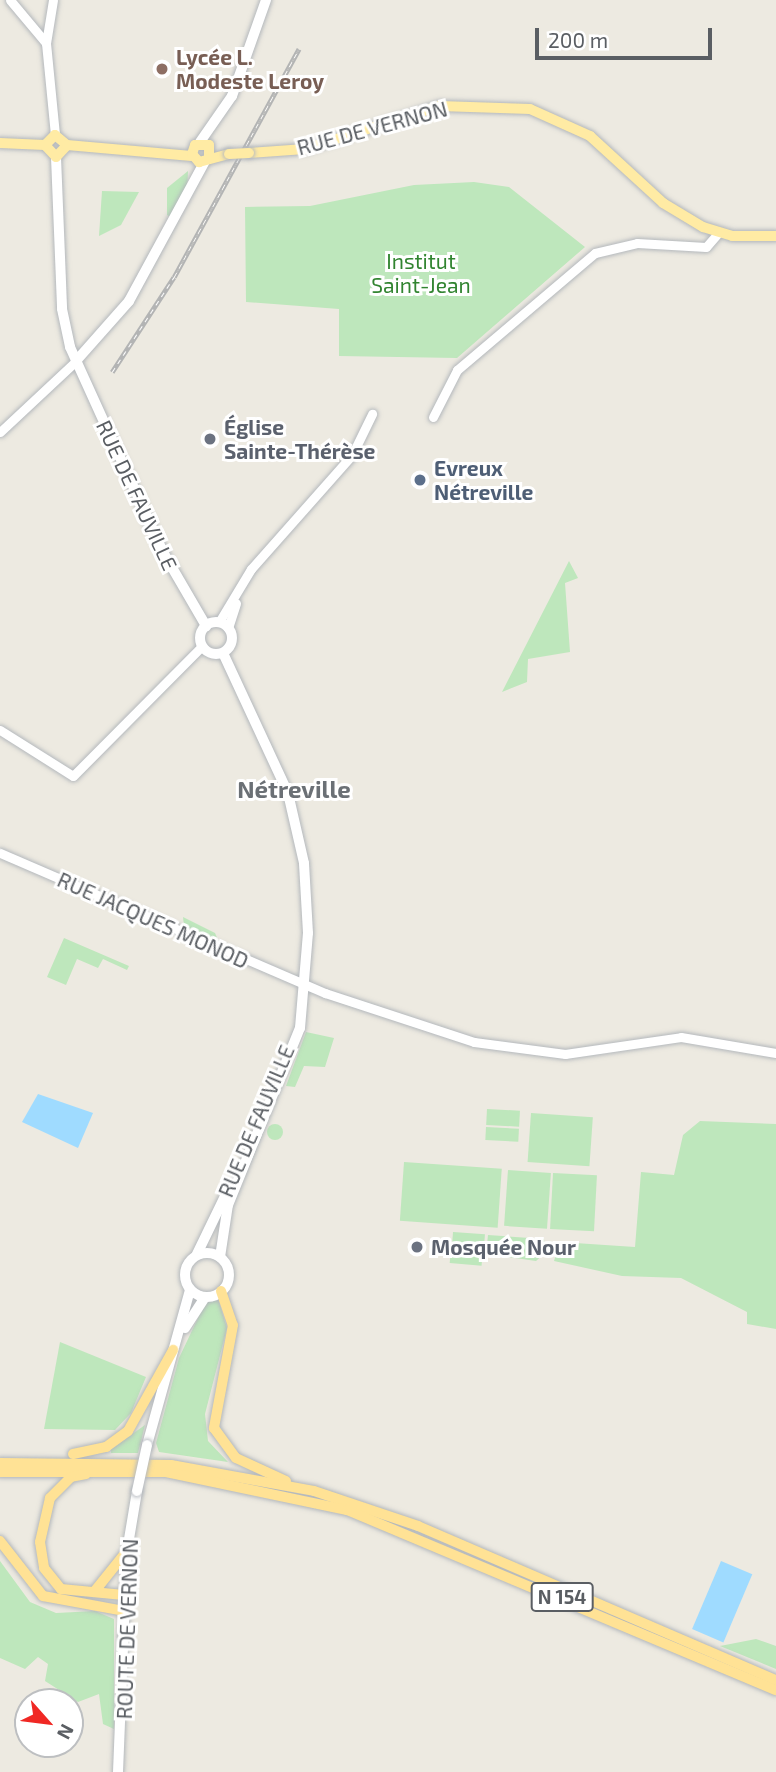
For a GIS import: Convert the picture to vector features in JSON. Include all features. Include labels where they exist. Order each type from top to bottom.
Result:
[{"type":"highway","points":[[222,1291],[233,1325],[211,1416],[217,1438],[236,1458],[294,1486]]},
{"type":"highway","points":[[46,1460],[94,1451],[122,1437],[173,1350]]},
{"type":"highway","name":"N 154","points":[[0,1463],[46,1460],[171,1465],[294,1486],[418,1526],[776,1680]]},
{"type":"highway","points":[[124,1595],[61,1589],[50,1579],[41,1557],[45,1515],[57,1488],[71,1477],[127,1470]]},
{"type":"highway","name":"N 154","points":[[0,1472],[127,1470],[233,1483],[347,1510],[776,1690]]},
{"type":"highway","points":[[0,1541],[43,1596],[124,1611]]},
{"type":"highway","points":[[94,1592],[127,1551]]},
{"type":"main road","points":[[76,361],[129,301],[196,184],[203,150],[232,96],[266,0]]},
{"type":"main road","name":"RUE DE VERNON","points":[[67,145],[203,150],[225,154],[305,149],[440,106],[530,109],[590,136],[663,203],[719,232],[776,236]]},
{"type":"main road","points":[[0,143],[45,145],[57,157],[67,145],[55,135],[45,145]]},
{"type":"main road","name":"RUE DE FAUVILLE","points":[[57,157],[62,309],[76,361],[163,552],[206,626]]},
{"type":"main road","points":[[219,622],[229,628],[232,639],[222,653],[202,646],[206,626],[219,622]]},
{"type":"main road","name":"RUE DE FAUVILLE","points":[[220,1256],[228,1205],[292,1051],[307,985],[304,863],[290,800],[222,653]]},
{"type":"main road","name":"RUE DE FAUVILLE","points":[[197,1254],[288,1048],[307,985]]},
{"type":"main road","points":[[197,1254],[220,1256],[229,1276],[222,1291],[205,1297],[173,1350],[190,1290],[185,1270],[197,1254]]},
{"type":"main road","points":[[190,1290],[205,1297]]},
{"type":"main road","name":"ROUTE DE VERNON","points":[[118,1772],[127,1551],[147,1445],[173,1350]]},
{"type":"street","points":[[10,0],[46,43]]},
{"type":"street","points":[[53,0],[46,43],[55,135]]},
{"type":"street","points":[[433,417],[457,370],[586,260],[616,245],[706,247],[719,232]]},
{"type":"street","points":[[0,432],[76,361]]},
{"type":"street","points":[[219,622],[246,578],[352,455],[372,414]]},
{"type":"street","points":[[229,628],[246,578]]},
{"type":"street","points":[[0,730],[73,776],[146,705],[172,672],[202,646]]},
{"type":"street","name":"RUE JACQUES MONOD","points":[[0,853],[307,985],[442,1033],[521,1053],[565,1054],[674,1037],[776,1053]]},
{"type":"green space","points":[[188,171],[187,194],[173,219],[167,215],[167,188]]},
{"type":"green space","name":"Institut Saint-Jean","points":[[474,182],[509,187],[585,247],[457,358],[339,356],[339,309],[246,302],[245,207],[310,206],[414,185]]},
{"type":"green space","points":[[102,191],[139,192],[121,225],[99,236]]},
{"type":"green space","points":[[569,561],[578,578],[565,583],[570,652],[528,659],[527,682],[502,692]]},
{"type":"green space","points":[[183,917],[215,933],[219,942],[184,926]]},
{"type":"green space","points":[[64,938],[129,966],[127,970],[103,959],[98,968],[77,959],[66,985],[47,977]]},
{"type":"green space","points":[[306,1032],[334,1038],[325,1067],[304,1066],[295,1087],[286,1086]]},
{"type":"green space","points":[[487,1109],[520,1111],[519,1127],[486,1125]]},
{"type":"green space","points":[[531,1113],[593,1117],[589,1166],[528,1162]]},
{"type":"green space","points":[[700,1121],[776,1124],[776,1329],[747,1324],[747,1312],[681,1278],[622,1276],[554,1261],[560,1242],[635,1247],[641,1172],[674,1175],[683,1135]]},
{"type":"green space","points":[[275,1124],[283,1132],[275,1140],[267,1132]]},
{"type":"green space","points":[[486,1127],[519,1129],[518,1142],[485,1140]]},
{"type":"green space","points":[[404,1162],[502,1169],[498,1228],[400,1221]]},
{"type":"green space","points":[[508,1170],[551,1173],[547,1229],[504,1226]]},
{"type":"green space","points":[[553,1173],[597,1175],[594,1231],[550,1229]]},
{"type":"green space","points":[[453,1232],[485,1234],[484,1249],[452,1247]]},
{"type":"green space","points":[[488,1235],[544,1239],[545,1253],[536,1261],[486,1254]]},
{"type":"green space","points":[[451,1248],[483,1251],[482,1266],[450,1263]]},
{"type":"green space","points":[[207,1299],[218,1299],[227,1328],[205,1414],[208,1441],[228,1462],[159,1452],[156,1443],[179,1358]]},
{"type":"green space","points":[[60,1342],[146,1377],[131,1413],[115,1430],[44,1429]]},
{"type":"green space","points":[[145,1425],[138,1453],[111,1453],[111,1449]]},
{"type":"green space","points":[[0,1561],[30,1602],[56,1613],[95,1611],[114,1619],[114,1729],[103,1724],[99,1694],[84,1700],[84,1688],[56,1688],[45,1681],[48,1664],[38,1657],[25,1669],[0,1658]]},
{"type":"green space","points":[[756,1639],[776,1646],[776,1669],[720,1646]]},
{"type":"water","points":[[38,1094],[93,1113],[78,1148],[22,1122]]},
{"type":"water","points":[[721,1561],[752,1574],[723,1642],[692,1629]]},
{"type":"railway","points":[[112,372],[174,277],[299,49]]},
{"type":"place","name":"Lycée L. Modeste Leroy","points":[[162,69]]},
{"type":"place","name":"Église Sainte-Thérèse","points":[[210,439]]},
{"type":"place","name":"Evreux Nétreville","points":[[420,480]]},
{"type":"place","name":"Mosquée Nour","points":[[417,1247]]},
{"type":"district","name":"Nétreville","points":[[294,789]]}]
